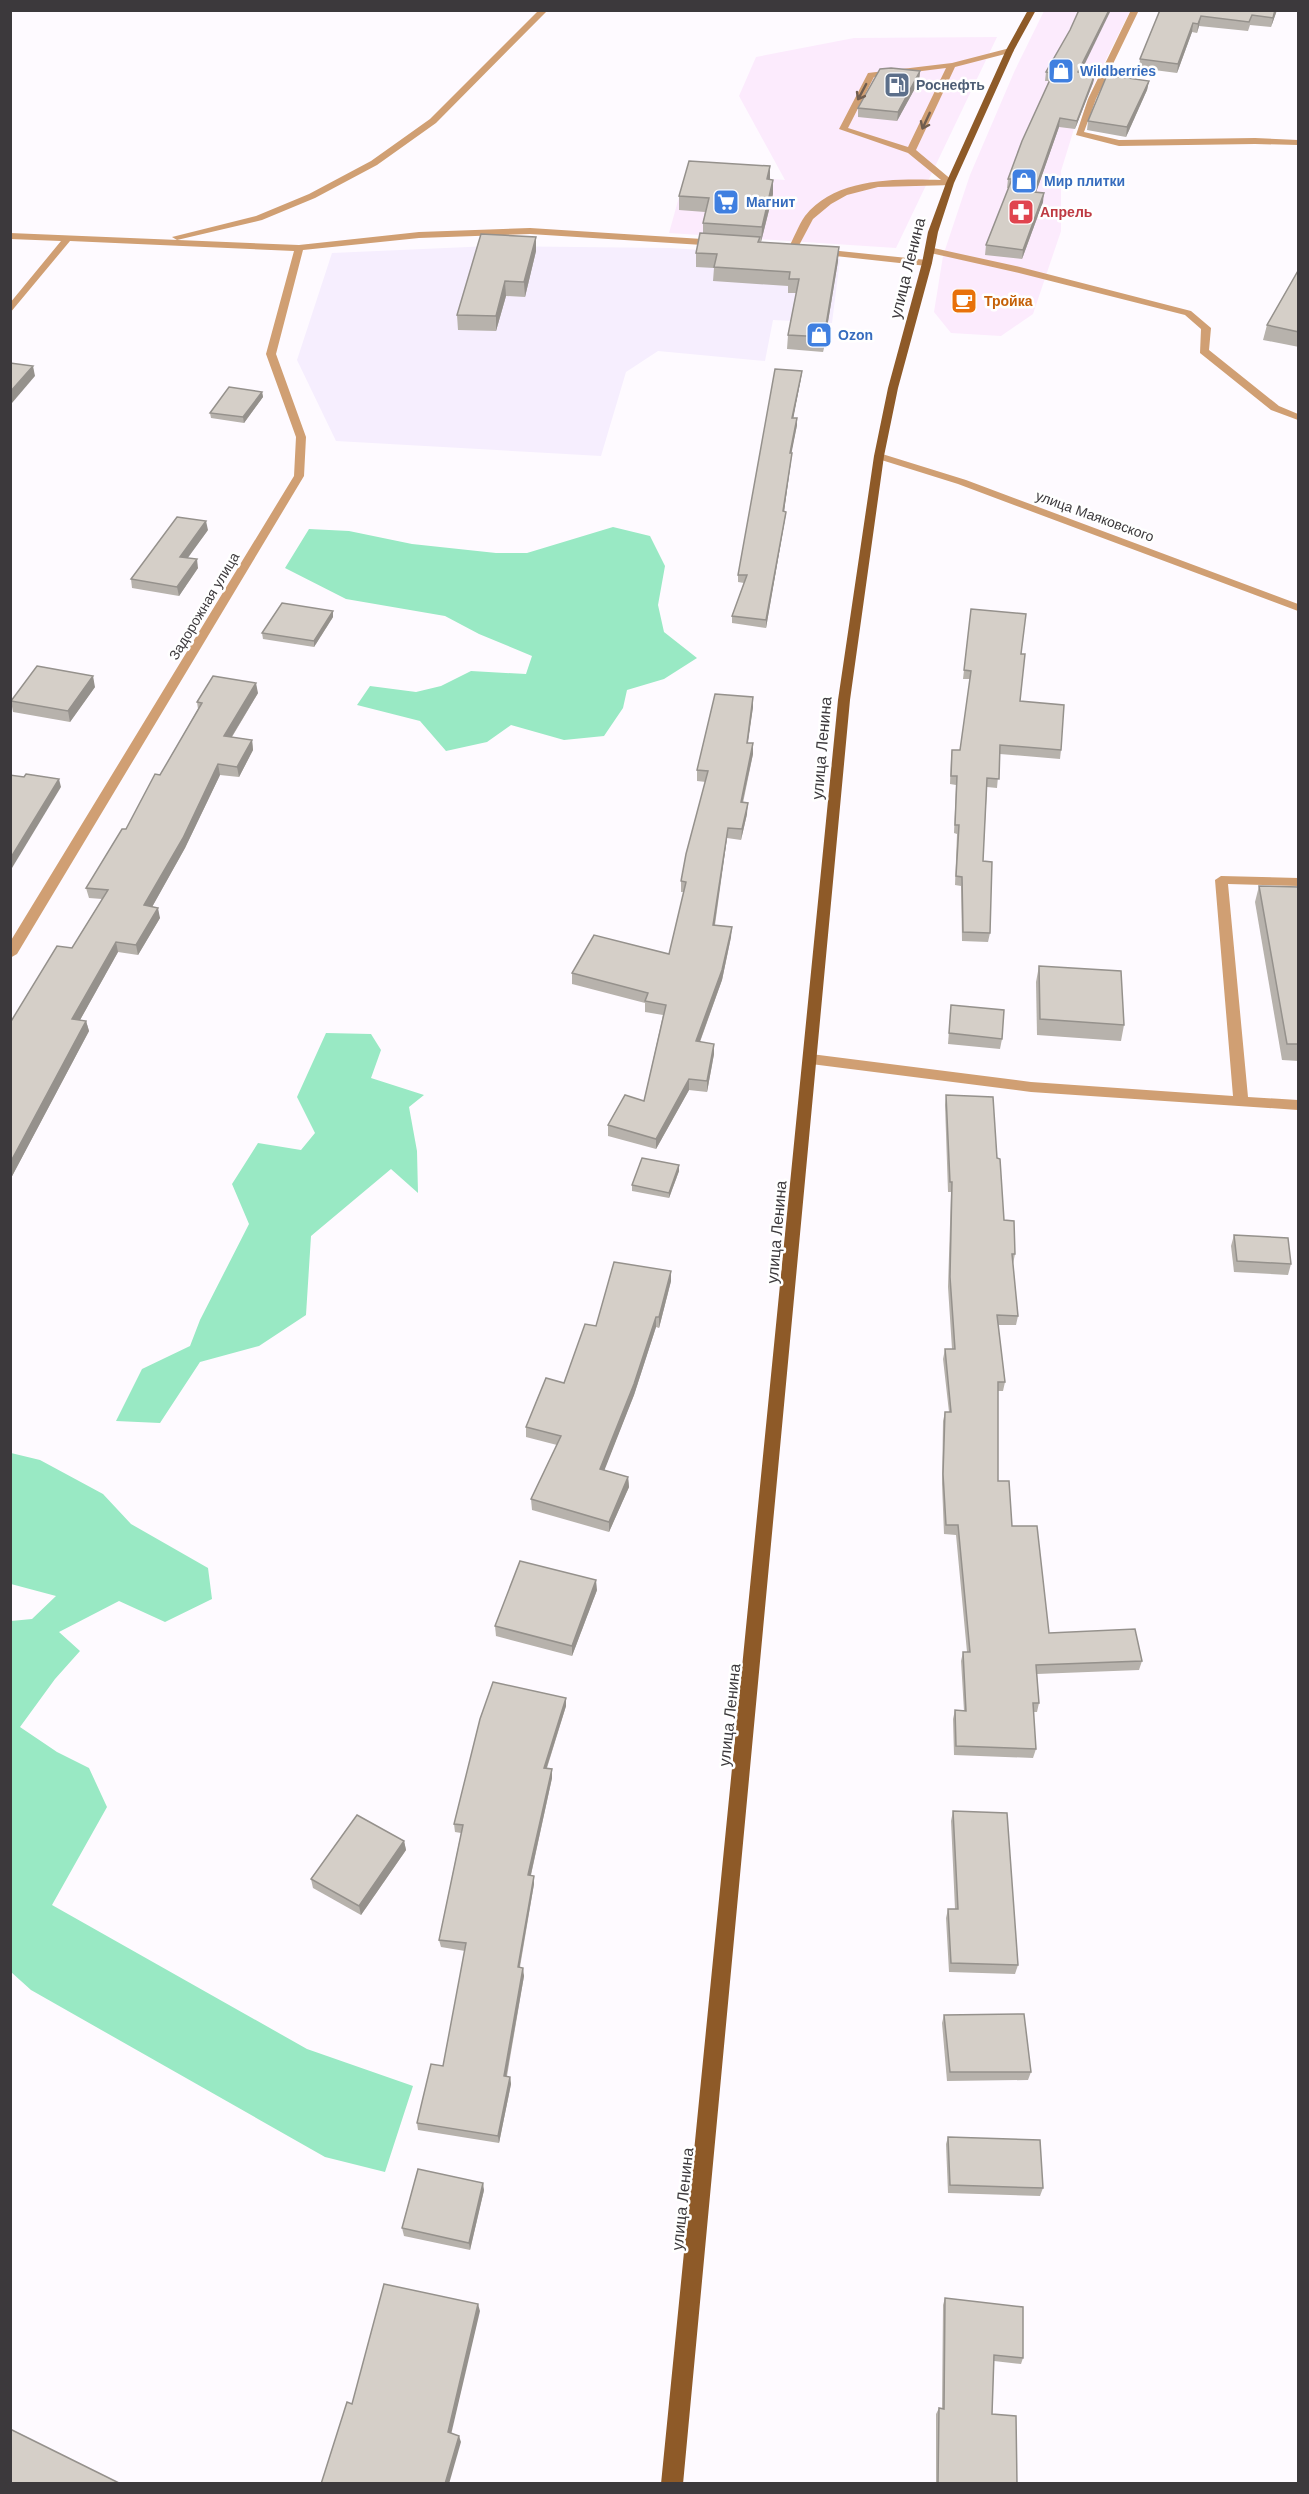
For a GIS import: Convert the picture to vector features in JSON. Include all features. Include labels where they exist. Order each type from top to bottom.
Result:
[{"type":"main road","name":"улица Ленина","points":[[672,2484],[844,700],[879,456],[893,388],[933,232],[950,183],[1010,50],[1032,10]]},
{"type":"street","points":[[151,242],[260,218],[312,196],[374,163],[433,121],[544,10]]},
{"type":"street","points":[[1135,10],[1092,99],[1079,133],[1119,143],[1255,141],[1299,143]]},
{"type":"street","points":[[950,183],[911,151],[843,129],[871,75],[952,65],[1010,50]]},
{"type":"street","points":[[911,151],[952,65]]},
{"type":"street","points":[[793,249],[804,225],[813,213],[840,196],[869,185],[897,182],[950,183]]},
{"type":"street","points":[[10,236],[300,248],[419,235],[530,231],[727,244]]},
{"type":"street","points":[[10,310],[67,239]]},
{"type":"street","name":"Задорожная улица","points":[[10,954],[299,476],[301,437],[271,354],[300,248]]},
{"type":"street","points":[[783,248],[927,262]]},
{"type":"street","points":[[929,250],[1020,270],[1188,313],[1206,328],[1204,351],[1275,408],[1299,417]]},
{"type":"street","name":"улица Маяковского","points":[[879,456],[962,482],[1299,608]]},
{"type":"street","points":[[1241,1102],[1221,880],[1299,882]]},
{"type":"street","points":[[811,1059],[1031,1087],[1299,1105]]},
{"type":"shaded area","points":[[1044,11],[1130,11],[1078,116],[1061,171],[1061,231],[1033,314],[1001,336],[951,333],[934,312],[943,256],[970,175],[1015,70]]},
{"type":"shaded area","points":[[997,37],[896,248],[669,233],[686,172],[785,180],[739,96],[756,57],[854,38]]},
{"type":"shaded area","points":[[491,246],[670,248],[840,259],[832,323],[773,320],[765,361],[658,351],[626,372],[601,456],[336,441],[297,360],[332,253]]},
{"type":"green space","points":[[613,527],[650,536],[665,566],[658,605],[664,632],[697,658],[664,679],[627,690],[623,708],[604,736],[564,740],[511,725],[487,742],[446,751],[420,721],[357,705],[370,686],[416,692],[441,686],[471,671],[526,674],[532,656],[479,634],[445,616],[346,599],[285,568],[309,529],[349,531],[412,544],[496,553],[527,553]]},
{"type":"green space","points":[[326,1033],[371,1034],[381,1050],[371,1078],[424,1095],[409,1107],[417,1151],[418,1193],[391,1169],[311,1236],[306,1315],[259,1346],[200,1362],[160,1423],[116,1421],[142,1369],[190,1346],[200,1320],[249,1224],[232,1184],[258,1143],[301,1150],[315,1133],[297,1097]]},
{"type":"green space","points":[[11,1453],[40,1460],[103,1494],[131,1524],[208,1568],[212,1599],[165,1622],[119,1601],[59,1632],[80,1651],[55,1679],[20,1727],[57,1752],[89,1768],[107,1807],[52,1905],[307,2049],[413,2086],[385,2172],[325,2157],[31,1990],[11,1972],[11,1621],[32,1619],[56,1596],[11,1584]]},
{"type":"building","points":[[1079,10],[1109,10],[1078,72],[1095,74],[1077,121],[1060,118],[1034,192],[1044,193],[1023,250],[986,245],[1012,179],[1008,179],[1022,141],[1053,73],[1046,72]]},
{"type":"building","points":[[1160,10],[1275,10],[1273,18],[1252,15],[1249,22],[1201,16],[1198,24],[1193,23],[1178,64],[1140,59]]},
{"type":"building","points":[[880,69],[920,71],[898,112],[858,108]]},
{"type":"building","points":[[1107,75],[1149,81],[1127,127],[1088,121]]},
{"type":"building","points":[[689,161],[770,166],[767,179],[773,180],[762,227],[703,223],[709,198],[679,196]]},
{"type":"building","points":[[700,233],[760,237],[758,242],[839,247],[824,337],[788,335],[799,279],[789,279],[790,272],[714,267],[717,254],[696,253]]},
{"type":"building","points":[[481,234],[536,237],[524,282],[505,281],[496,316],[457,315]]},
{"type":"building","points":[[1299,269],[1299,332],[1267,325]]},
{"type":"building","points":[[10,363],[33,366],[10,392]]},
{"type":"building","points":[[775,369],[802,371],[792,418],[797,418],[783,511],[786,512],[766,620],[732,616],[747,575],[738,575]]},
{"type":"building","points":[[229,387],[262,392],[243,417],[210,413]]},
{"type":"building","points":[[177,517],[206,521],[180,557],[197,559],[177,587],[131,579]]},
{"type":"building","points":[[282,603],[333,611],[314,641],[262,633]]},
{"type":"building","points":[[971,609],[1026,614],[1021,654],[1025,654],[1020,701],[1064,705],[1061,750],[1000,745],[999,779],[987,778],[983,861],[992,862],[990,933],[963,932],[962,877],[956,876],[959,825],[955,825],[957,776],[951,776],[952,750],[960,750],[971,671],[964,670]]},
{"type":"building","points":[[37,666],[93,676],[68,711],[11,701]]},
{"type":"building","points":[[213,676],[256,683],[224,736],[252,740],[237,767],[218,764],[183,838],[144,905],[158,908],[136,945],[116,942],[72,1019],[86,1021],[10,1163],[10,1023],[57,946],[72,948],[108,890],[86,888],[122,829],[126,829],[155,774],[160,775],[202,703],[197,702]]},
{"type":"building","points":[[715,694],[753,697],[747,743],[753,743],[741,802],[748,803],[742,829],[728,828],[713,925],[732,927],[722,970],[696,1041],[714,1044],[707,1081],[689,1079],[656,1139],[608,1125],[625,1095],[644,1101],[666,1005],[645,1001],[648,993],[572,973],[594,935],[669,954],[686,882],[681,881],[686,854],[708,771],[697,770]]},
{"type":"building","points":[[26,774],[59,779],[10,859],[10,775],[24,777]]},
{"type":"building","points":[[1259,886],[1299,887],[1299,1044],[1287,1044]]},
{"type":"building","points":[[1039,966],[1121,971],[1124,1025],[1040,1019]]},
{"type":"building","points":[[951,1005],[1004,1010],[1002,1039],[949,1033]]},
{"type":"building","points":[[946,1095],[993,1097],[1004,1220],[1014,1221],[1015,1254],[1012,1254],[1018,1316],[997,1315],[1005,1382],[998,1382],[998,1481],[1009,1481],[1012,1526],[1037,1526],[1049,1633],[1135,1629],[1142,1661],[1036,1665],[1039,1703],[1033,1703],[1036,1749],[956,1746],[955,1710],[966,1711],[963,1652],[970,1652],[958,1525],[946,1525],[943,1474],[945,1412],[951,1412],[945,1349],[955,1349],[950,1277],[952,1182],[950,1182]]},
{"type":"building","points":[[642,1158],[679,1165],[669,1193],[632,1185]]},
{"type":"building","points":[[1234,1235],[1288,1238],[1291,1264],[1237,1261]]},
{"type":"building","points":[[614,1262],[671,1271],[659,1317],[656,1317],[634,1384],[600,1469],[628,1477],[609,1522],[531,1499],[561,1436],[526,1427],[546,1378],[564,1383],[585,1324],[596,1326]]},
{"type":"building","points":[[520,1561],[596,1580],[572,1646],[495,1626]]},
{"type":"building","points":[[493,1682],[566,1698],[544,1768],[552,1769],[528,1875],[534,1876],[518,1967],[523,1968],[504,2076],[510,2077],[498,2136],[417,2123],[431,2064],[443,2066],[466,1943],[439,1940],[463,1825],[454,1824],[480,1719]]},
{"type":"building","points":[[953,1811],[1007,1813],[1018,1965],[951,1963],[948,1909],[958,1909]]},
{"type":"building","points":[[357,1815],[404,1841],[359,1906],[311,1879]]},
{"type":"building","points":[[1024,2014],[1031,2072],[950,2072],[944,2015]]},
{"type":"building","points":[[948,2137],[1040,2140],[1043,2188],[950,2185]]},
{"type":"building","points":[[418,2169],[483,2183],[469,2243],[402,2228]]},
{"type":"building","points":[[384,2284],[478,2304],[448,2432],[459,2436],[445,2484],[321,2484],[347,2402],[352,2404]]},
{"type":"building","points":[[945,2298],[1023,2307],[1023,2358],[994,2355],[992,2414],[1016,2416],[1017,2484],[938,2484],[939,2408],[944,2409]]},
{"type":"building","points":[[10,2429],[121,2484],[10,2484]]},
{"type":"place","name":"Wildberries","points":[[1061,71]]},
{"type":"place","name":"Роснефть","points":[[897,85]]},
{"type":"place","name":"Мир плитки","points":[[1024,181]]},
{"type":"place","name":"Магнит","points":[[726,202]]},
{"type":"place","name":"Апрель","points":[[1021,212]]},
{"type":"place","name":"Тройка","points":[[964,301]]},
{"type":"place","name":"Ozon","points":[[819,335]]}]
